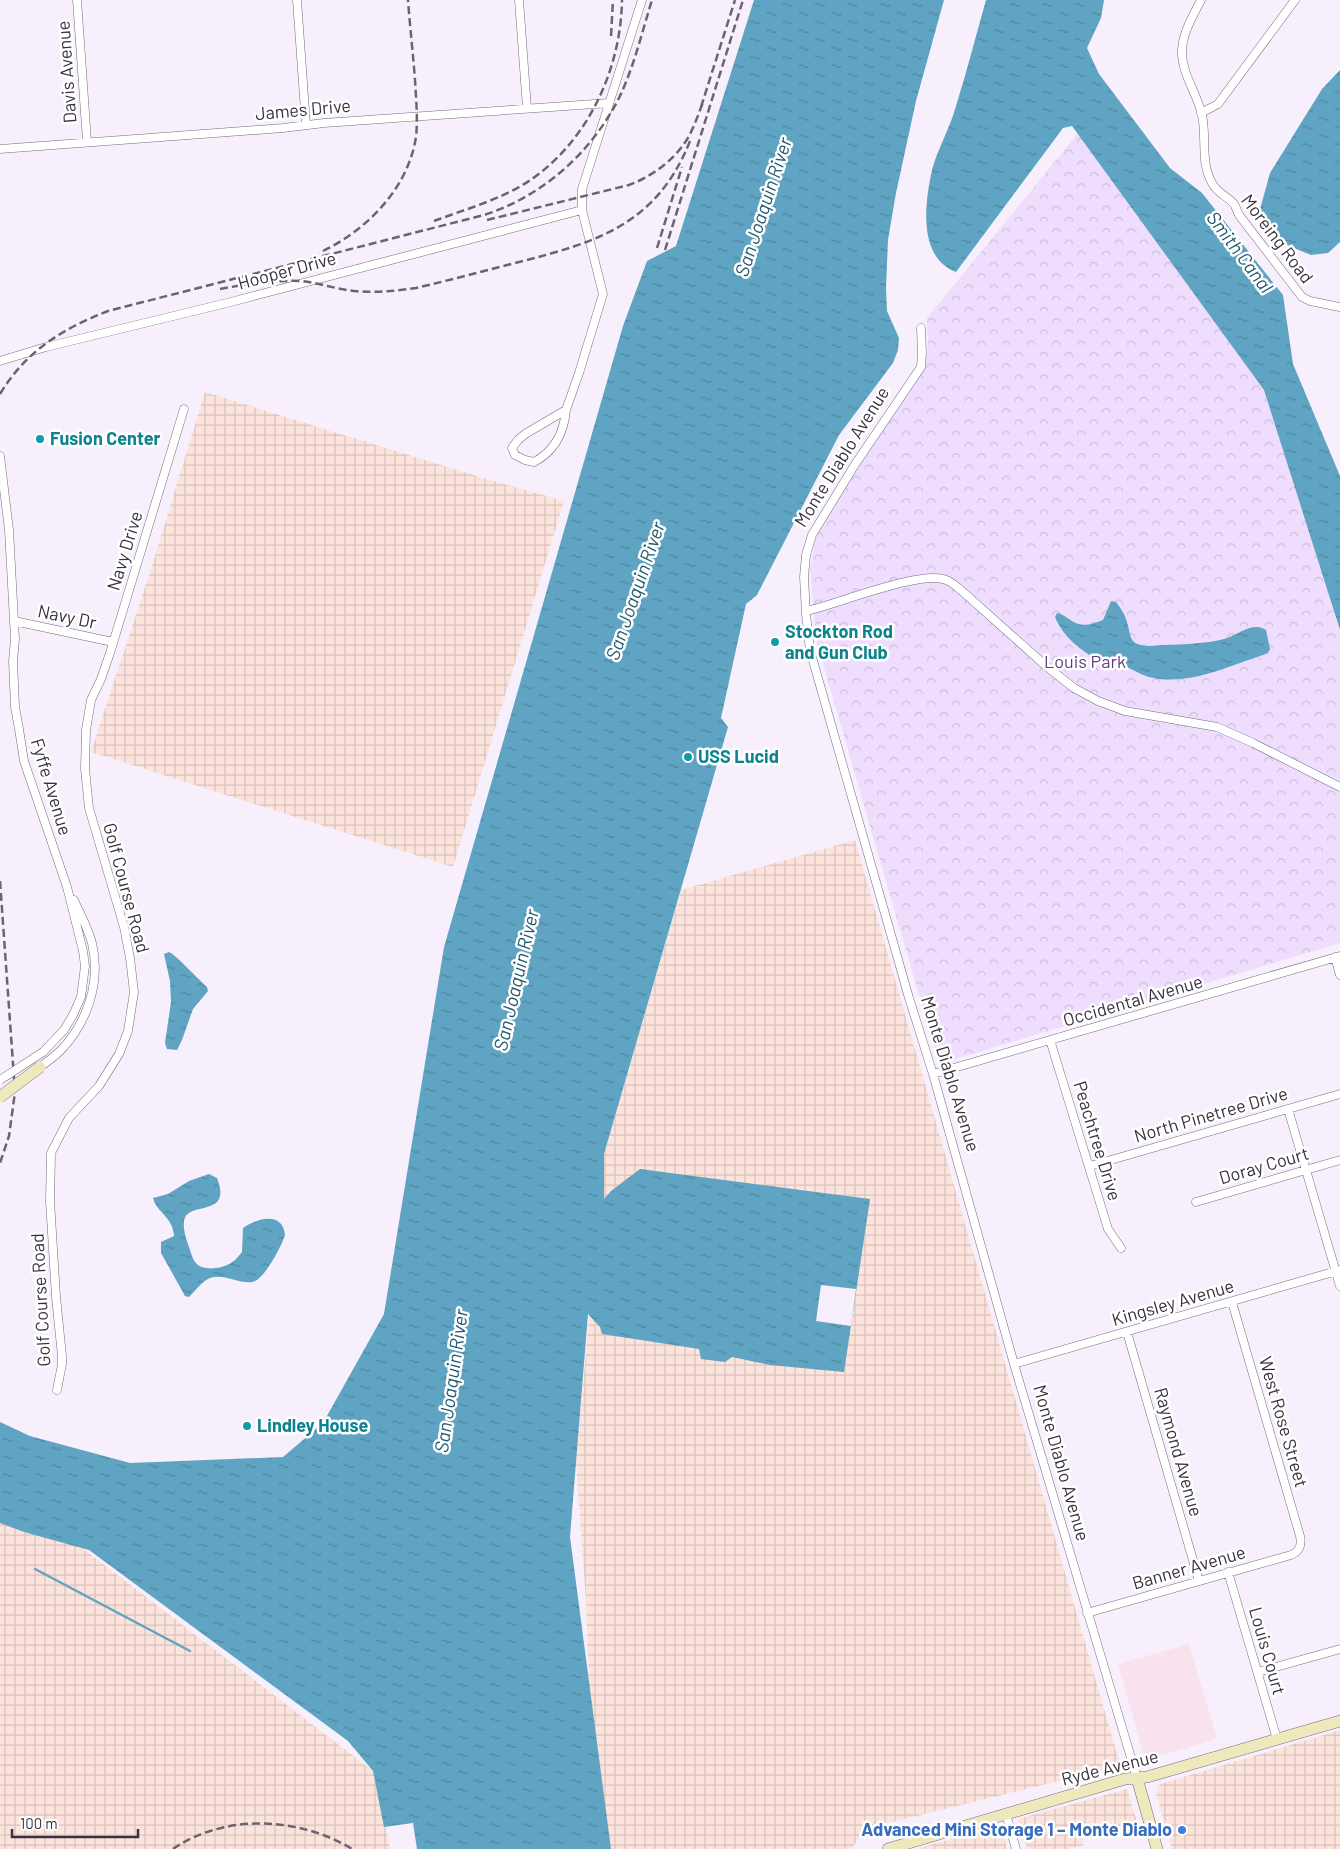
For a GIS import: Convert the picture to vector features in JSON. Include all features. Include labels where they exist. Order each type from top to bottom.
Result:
[{"type":"street","name":"Davis Avenue","points":[[77,0],[87,142]]},
{"type":"street","points":[[297,0],[306,125]]},
{"type":"street","points":[[519,0],[527,108]]},
{"type":"street","points":[[566,410],[518,440],[512,448],[515,455],[534,462],[552,448],[558,439],[603,294],[582,210],[582,189],[642,0]]},
{"type":"street","name":"Moreing Road","points":[[1201,0],[1188,26],[1182,54],[1189,83],[1201,112],[1206,170],[1212,184],[1218,192],[1233,204],[1239,215],[1294,289],[1310,302],[1340,307]]},
{"type":"street","points":[[1201,112],[1218,104],[1296,0]]},
{"type":"street","name":"James Drive","points":[[0,148],[609,103]]},
{"type":"street","name":"Hooper Drive","points":[[0,362],[55,345],[231,302],[582,210]]},
{"type":"street","name":"Monte Diablo Avenue","points":[[921,328],[921,367],[854,466],[812,535],[806,555],[806,611],[810,650],[909,998],[933,1074],[1014,1364],[1157,1849]]},
{"type":"street","name":"Navy Drive","points":[[91,700],[113,642],[184,410]]},
{"type":"street","name":"Fyffe Avenue","points":[[0,456],[9,530],[15,639],[13,662],[15,707],[24,761],[67,887],[83,951],[84,966],[80,997],[73,1015],[64,1030],[43,1052],[0,1080]]},
{"type":"street","points":[[806,611],[910,580],[946,579],[962,590],[1046,666],[1074,688],[1098,701],[1125,711],[1217,727],[1340,787]]},
{"type":"street","name":"Navy Dr","points":[[14,621],[113,642]]},
{"type":"street","name":"Golf Course Road","points":[[57,1390],[62,1356],[50,1201],[51,1153],[69,1118],[99,1086],[119,1054],[128,1031],[134,992],[124,927],[92,817],[87,792],[85,750],[91,700]]},
{"type":"street","name":"Fyffe Avenue","points":[[0,1091],[59,1052],[70,1040],[80,1024],[93,991],[95,965],[92,943],[87,928],[67,887]]},
{"type":"street","points":[[1337,956],[1340,975]]},
{"type":"street","name":"Occidental Avenue","points":[[933,1074],[1337,956]]},
{"type":"street","name":"Peachtree Drive","points":[[1050,1040],[1108,1229],[1122,1248]]},
{"type":"street","points":[[0,1097],[42,1065]]},
{"type":"street","name":"North Pinetree Drive","points":[[1090,1166],[1340,1094]]},
{"type":"street","points":[[1288,1108],[1338,1271],[1340,1286]]},
{"type":"street","name":"Doray Court","points":[[1196,1202],[1340,1160]]},
{"type":"street","name":"Kingsley Avenue","points":[[1014,1364],[1338,1271]]},
{"type":"street","name":"West Rose Street","points":[[1232,1302],[1300,1536],[1299,1550]]},
{"type":"street","name":"Raymond Avenue","points":[[1127,1332],[1199,1581]]},
{"type":"street","name":"Banner Avenue","points":[[1087,1613],[1291,1555],[1299,1550]]},
{"type":"street","name":"Louis Court","points":[[1228,1572],[1277,1739]]},
{"type":"street","points":[[1258,1672],[1340,1649]]},
{"type":"street","name":"Ryde Avenue","points":[[888,1849],[914,1845],[1006,1814],[1125,1779],[1147,1777],[1340,1721]]},
{"type":"street","points":[[1006,1814],[1016,1849]]},
{"type":"shaded area","points":[[205,392],[483,478],[564,501],[453,867],[91,752],[152,566]]},
{"type":"shaded area","points":[[855,840],[1119,1761],[1115,1767],[888,1823],[865,1832],[851,1849],[596,1849],[586,1602],[576,1462],[604,1154],[681,890]]},
{"type":"shaded area","points":[[0,1503],[82,1548],[373,1771],[390,1849],[0,1849]]},
{"type":"shaded area","points":[[1189,1644],[1217,1739],[1145,1760],[1118,1664]]},
{"type":"shaded area","points":[[1340,1730],[1340,1849],[1172,1849],[1156,1793],[1160,1784]]},
{"type":"shaded area","points":[[1127,1789],[1137,1822],[1083,1837],[1084,1845],[1069,1849],[1027,1849],[1018,1819]]},
{"type":"shaded area","points":[[1000,1825],[1007,1849],[916,1849]]},
{"type":"green space","name":"Louis Park","points":[[1083,127],[1264,384],[1340,632],[1340,943],[939,1064],[816,640],[810,568],[818,525],[928,353],[927,318]]},
{"type":"water","name":"San Joaquin River","points":[[754,0],[944,0],[916,101],[888,240],[887,311],[899,338],[898,350],[893,363],[839,435],[757,595],[746,604],[721,718],[728,727],[604,1154],[604,1199],[611,1191],[640,1169],[870,1199],[844,1372],[770,1365],[732,1357],[725,1362],[701,1359],[699,1349],[602,1334],[600,1327],[588,1314],[570,1537],[611,1849],[417,1849],[413,1823],[384,1827],[373,1771],[348,1741],[89,1550],[24,1532],[0,1523],[0,1422],[30,1436],[130,1463],[283,1457],[323,1423],[384,1314],[444,947],[623,326],[647,261],[676,246]]},
{"type":"water","name":"Smith Canal","points":[[986,0],[1104,0],[1101,18],[1087,48],[1099,74],[1170,168],[1202,193],[1283,295],[1293,364],[1340,476],[1340,630],[1264,390],[1072,126],[1063,128],[956,272],[943,265],[935,254],[929,242],[926,212],[932,170],[964,80]]},
{"type":"water","points":[[1340,70],[1340,242],[1328,253],[1311,255],[1289,246],[1271,231],[1259,213],[1270,173],[1322,89]]},
{"type":"water","points":[[1111,601],[1116,602],[1122,610],[1132,639],[1137,644],[1149,646],[1209,642],[1227,638],[1246,629],[1256,627],[1266,630],[1270,649],[1268,653],[1223,669],[1182,679],[1154,678],[1122,665],[1102,663],[1079,648],[1068,638],[1055,617],[1057,613],[1076,623],[1092,624],[1103,620]]},
{"type":"water","points":[[169,952],[207,987],[208,991],[193,1009],[177,1050],[167,1049],[165,1043],[171,1002],[170,981],[164,954]]},
{"type":"water","points":[[209,1174],[217,1178],[220,1191],[219,1199],[208,1207],[193,1211],[187,1215],[184,1221],[187,1241],[193,1259],[198,1265],[206,1268],[215,1268],[229,1264],[242,1252],[243,1228],[262,1219],[280,1222],[285,1235],[272,1262],[257,1280],[242,1282],[220,1277],[210,1278],[201,1284],[189,1297],[185,1296],[161,1253],[161,1242],[174,1236],[171,1224],[158,1208],[153,1198],[168,1194],[189,1181]]},
{"type":"pier","points":[[821,1285],[856,1289],[851,1326],[816,1321]]},
{"type":"waterway","points":[[35,1569],[190,1651]]},
{"type":"railway","points":[[323,251],[340,242],[370,219],[395,190],[412,156],[416,137],[417,116],[408,0]]},
{"type":"railway","points":[[611,36],[613,0]]},
{"type":"railway","points":[[434,221],[484,203],[521,186],[552,163],[570,144],[598,100],[608,76],[616,51],[622,0]]},
{"type":"railway","points":[[0,394],[21,365],[46,343],[75,326],[108,311],[484,215],[506,207],[526,196],[545,184],[580,154],[608,118],[629,74],[652,0]]},
{"type":"railway","points":[[701,107],[735,0]]},
{"type":"railway","points":[[665,250],[743,0]]},
{"type":"railway","points":[[487,220],[629,185],[647,177],[671,159],[684,144],[704,100]]},
{"type":"railway","points":[[220,289],[260,283],[301,281],[354,291],[400,290],[454,279],[574,246],[599,237],[622,225],[642,210],[660,192],[676,169],[690,141]]},
{"type":"railway","points":[[657,248],[682,167]]},
{"type":"railway","points":[[0,881],[15,1092],[9,1136],[0,1163]]},
{"type":"railway","points":[[173,1849],[193,1837],[216,1829],[262,1824],[286,1825],[309,1830],[332,1838],[352,1849]]},
{"type":"place","name":"Fusion Center","points":[[40,439]]},
{"type":"place","name":"Stockton Rod and Gun Club","points":[[775,642]]},
{"type":"place","name":"USS Lucid","points":[[688,757]]},
{"type":"place","name":"Lindley House","points":[[247,1426]]},
{"type":"place","name":"Advanced Mini Storage 1 – Monte Diablo","points":[[1182,1830]]}]
